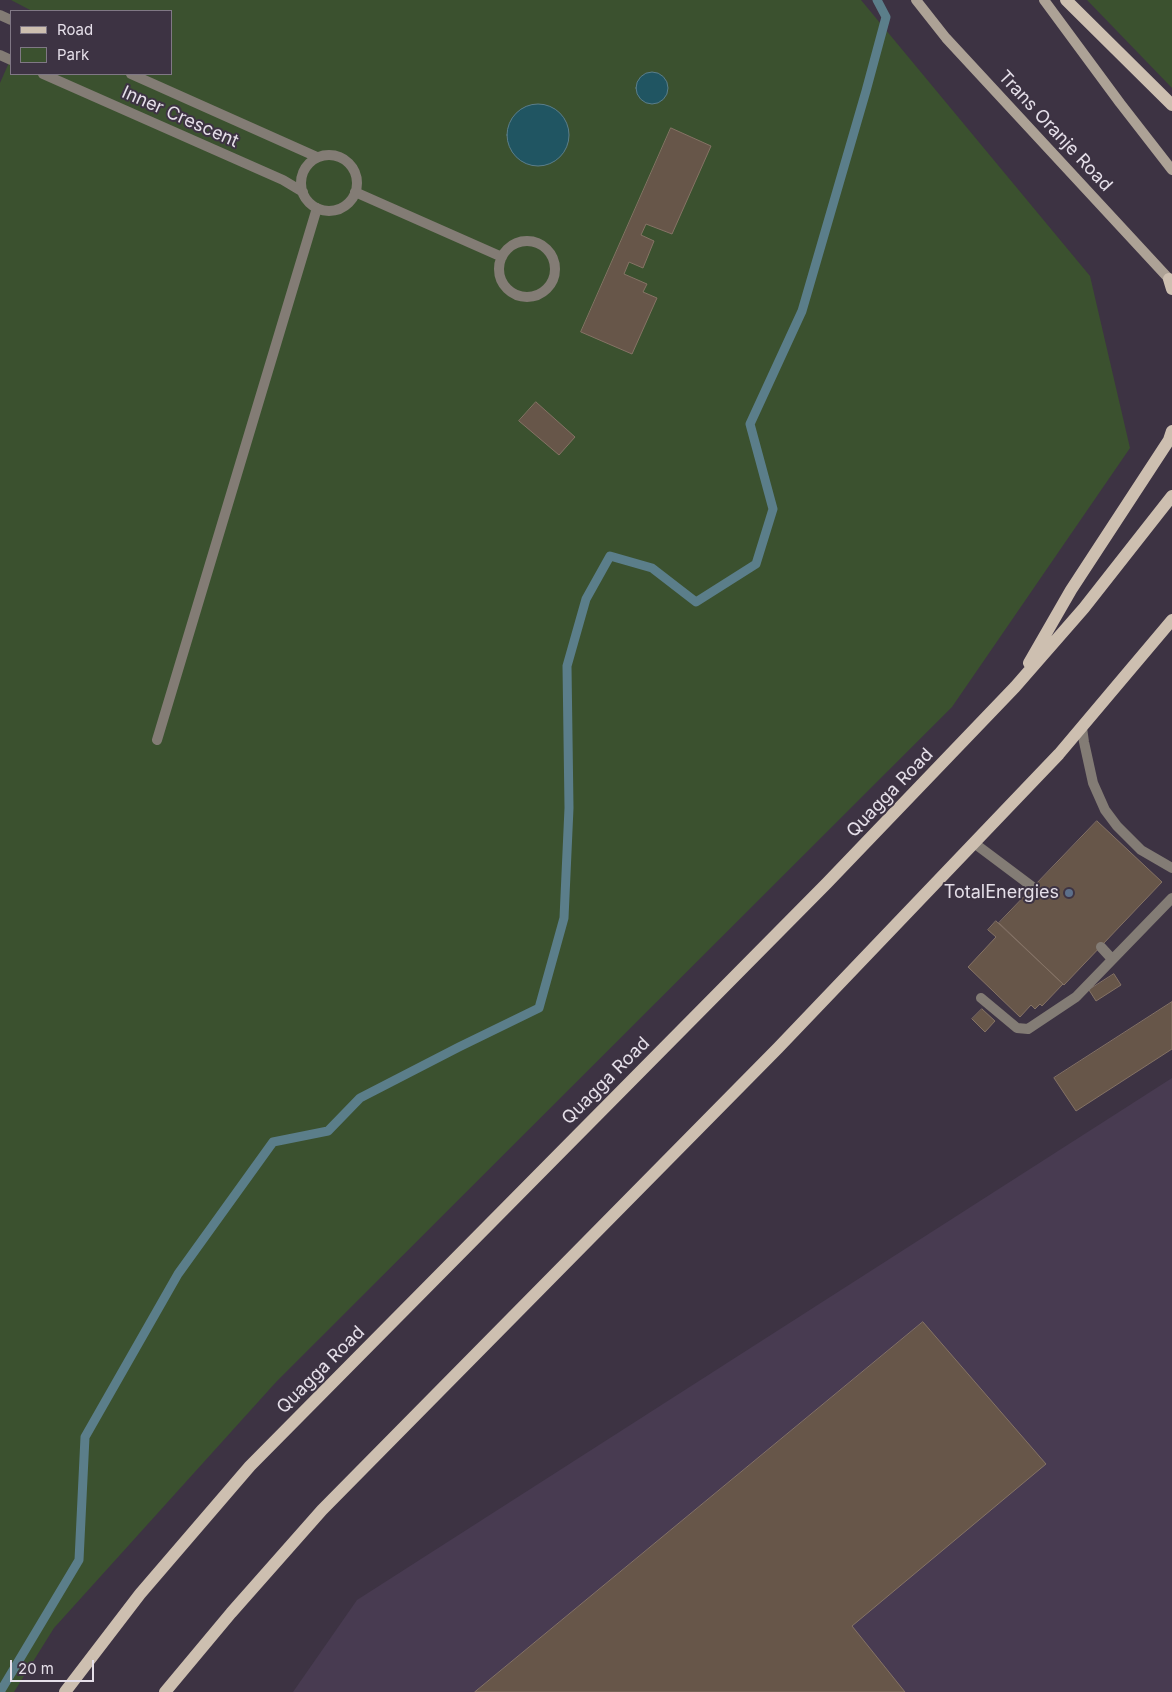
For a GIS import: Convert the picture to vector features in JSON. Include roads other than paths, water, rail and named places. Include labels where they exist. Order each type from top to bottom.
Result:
[{"type":"main road","name":"Trans Oranje Road","points":[[916,0],[946,38],[1171,284]]},
{"type":"main road","points":[[1044,0],[1172,170]]},
{"type":"main road","points":[[1066,0],[1172,105]]},
{"type":"main road","points":[[1016,687],[1071,590],[1164,448],[1172,431]]},
{"type":"main road","name":"Quagga Road","points":[[66,1692],[140,1594],[250,1466],[827,883],[1016,687],[1084,608],[1172,496]]},
{"type":"main road","points":[[165,1692],[231,1613],[322,1510],[771,1055],[1060,754],[1172,620]]},
{"type":"street","name":"Inner Crescent","points":[[44,75],[283,180],[303,192]]},
{"type":"street","name":"Inner Crescent","points":[[133,75],[317,157]]},
{"type":"street","points":[[335,155],[351,165],[355,174],[355,192],[343,206],[326,210],[317,208],[310,203],[303,192],[301,179],[304,170],[317,157],[335,155]]},
{"type":"street","points":[[355,192],[502,257]]},
{"type":"street","points":[[157,740],[317,208]]},
{"type":"street","points":[[524,241],[534,242],[549,252],[555,269],[553,279],[542,293],[524,297],[516,295],[508,290],[501,279],[500,265],[502,257],[515,244],[524,241]]},
{"type":"street","points":[[1082,728],[1093,783],[1105,810],[1117,826],[1141,850],[1172,868]]},
{"type":"street","points":[[974,843],[1034,888]]},
{"type":"street","points":[[982,998],[1017,1028],[1028,1029],[1076,997],[1172,898]]},
{"type":"street","points":[[1101,947],[1112,959]]},
{"type":"water","points":[[652,72],[663,77],[668,88],[663,99],[652,104],[641,99],[636,88],[641,77]]},
{"type":"water","points":[[532,104],[544,104],[560,113],[567,123],[569,135],[567,147],[560,157],[544,166],[532,166],[521,161],[512,152],[507,141],[507,129],[512,118],[521,109]]},
{"type":"waterway","points":[[0,1692],[79,1560],[85,1437],[178,1274],[273,1142],[328,1131],[360,1098],[539,1008],[564,918],[569,808],[567,666],[586,599],[610,556],[652,568],[696,602],[756,564],[773,509],[750,424],[802,311],[886,17],[877,0]]},
{"type":"place","name":"TotalEnergies","points":[[1069,893]]}]
